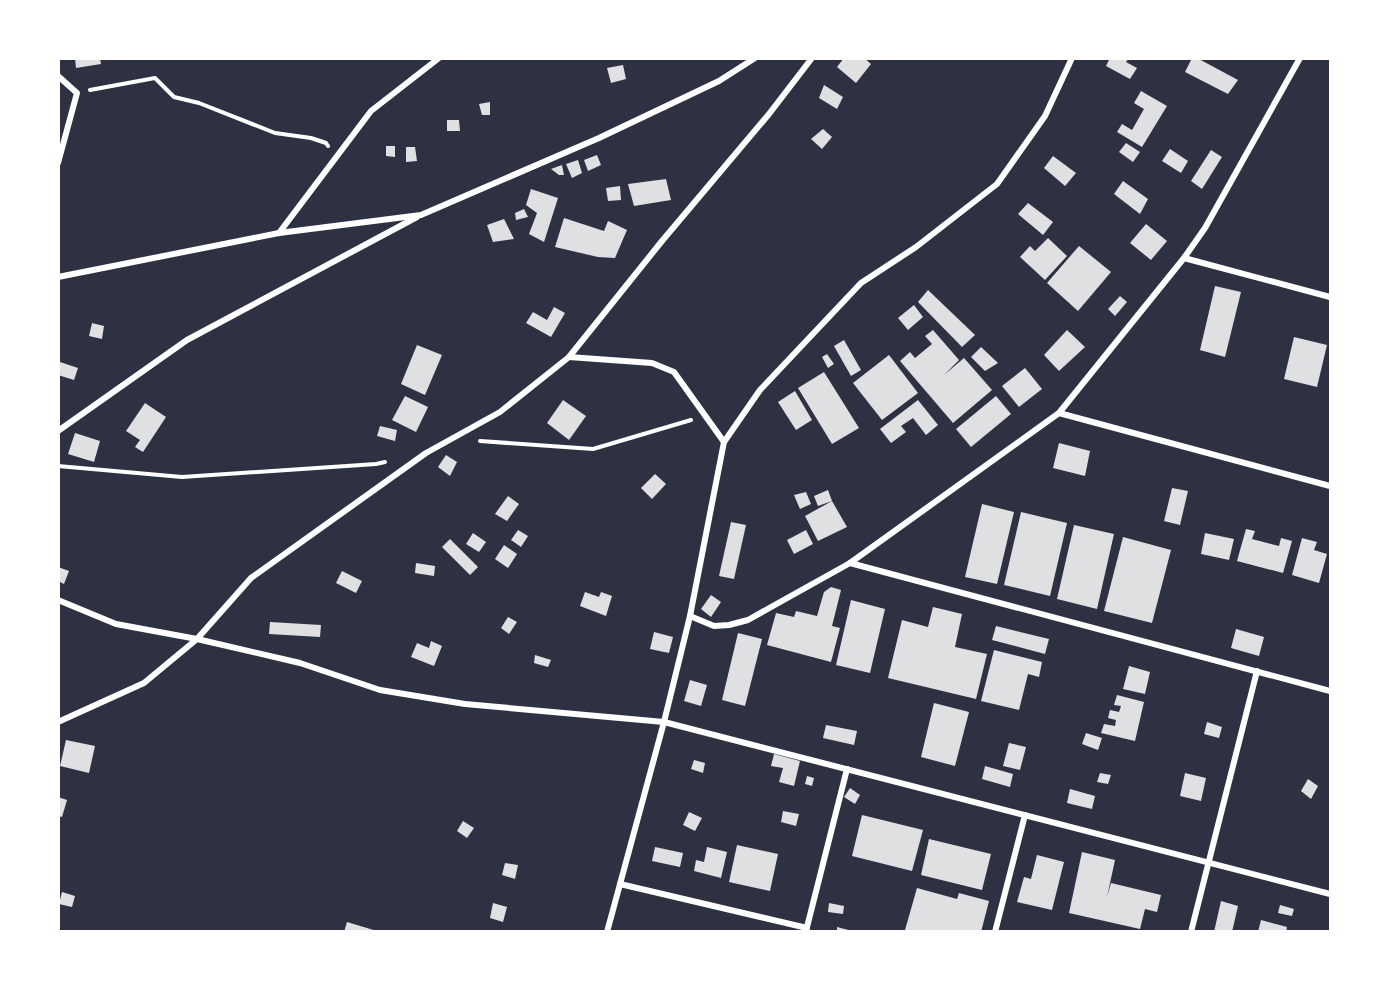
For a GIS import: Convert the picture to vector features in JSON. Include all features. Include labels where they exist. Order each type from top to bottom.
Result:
[{"type":"street","points":[[279,233],[371,111],[439,58]]},
{"type":"street","points":[[58,431],[188,340],[421,215],[609,133],[719,81],[755,58]]},
{"type":"street","points":[[58,722],[144,683],[197,639],[251,578],[426,453],[500,412],[569,357],[662,241],[769,114],[812,58]]},
{"type":"street","points":[[607,932],[690,616],[724,442],[759,390],[861,283],[916,247],[997,184],[1045,116],[1072,58]]},
{"type":"street","points":[[690,616],[714,626],[729,626],[747,620],[850,563],[1059,413],[1184,258],[1205,228],[1300,58]]},
{"type":"street","points":[[58,76],[77,93],[58,162]]},
{"type":"street","points":[[58,277],[279,233],[421,215]]},
{"type":"street","points":[[1184,258],[1330,297]]},
{"type":"street","points":[[569,357],[652,363],[674,372],[724,442]]},
{"type":"street","points":[[1059,413],[1330,486]]},
{"type":"street","points":[[850,563],[1330,691]]},
{"type":"street","points":[[58,600],[116,624],[197,639],[300,663],[380,690],[465,704],[664,722],[1330,894]]},
{"type":"street","points":[[1191,932],[1257,671]]},
{"type":"street","points":[[620,884],[807,930],[847,769]]},
{"type":"street","points":[[995,932],[1025,815]]},
{"type":"path","points":[[77,93],[155,78],[174,97],[199,103],[275,133],[311,138],[326,143],[337,157]]},
{"type":"path","points":[[478,441],[593,449],[706,416]]},
{"type":"path","points":[[58,466],[182,477],[386,462]]},
{"type":"building","points":[[75,58],[100,58],[101,64],[76,68]]},
{"type":"building","points":[[844,58],[864,58],[871,64],[856,83],[837,67]]},
{"type":"building","points":[[1110,58],[1129,58],[1126,62],[1137,68],[1130,79],[1106,66]]},
{"type":"building","points":[[1192,58],[1197,58],[1238,80],[1228,94],[1185,72]]},
{"type":"building","points":[[623,65],[626,79],[611,83],[607,68]]},
{"type":"building","points":[[824,85],[843,97],[837,109],[819,98]]},
{"type":"building","points":[[1141,91],[1167,106],[1142,147],[1117,132],[1122,124],[1132,130],[1144,109],[1134,103]]},
{"type":"building","points":[[490,102],[490,115],[482,115],[479,104]]},
{"type":"building","points":[[447,120],[459,120],[460,131],[447,131]]},
{"type":"building","points":[[823,129],[832,137],[822,149],[811,139]]},
{"type":"building","points":[[1126,143],[1140,152],[1133,162],[1119,152]]},
{"type":"building","points":[[386,146],[395,146],[395,157],[386,156]]},
{"type":"building","points":[[406,147],[415,147],[417,161],[406,162]]},
{"type":"building","points":[[1170,149],[1188,161],[1181,173],[1162,161]]},
{"type":"building","points":[[1211,150],[1222,157],[1202,189],[1191,181]]},
{"type":"building","points":[[597,155],[601,165],[588,171],[584,160]]},
{"type":"building","points":[[1053,156],[1076,173],[1065,186],[1044,168]]},
{"type":"building","points":[[578,160],[582,173],[572,178],[566,164]]},
{"type":"building","points":[[562,165],[564,175],[559,175],[551,169]]},
{"type":"building","points":[[666,179],[671,200],[634,206],[628,184]]},
{"type":"building","points":[[1123,181],[1148,199],[1140,214],[1114,194]]},
{"type":"building","points":[[620,186],[621,200],[608,201],[606,188]]},
{"type":"building","points":[[531,189],[558,198],[544,242],[529,234],[537,213],[526,205]]},
{"type":"building","points":[[1028,203],[1053,222],[1043,235],[1018,214]]},
{"type":"building","points":[[524,209],[528,217],[516,220],[515,213]]},
{"type":"building","points":[[564,218],[604,231],[608,221],[627,230],[615,258],[598,257],[555,247]]},
{"type":"building","points":[[504,219],[514,239],[493,242],[487,225]]},
{"type":"building","points":[[1146,224],[1167,241],[1151,260],[1130,243]]},
{"type":"building","points":[[1048,238],[1067,256],[1045,280],[1020,257],[1030,246],[1035,251]]},
{"type":"building","points":[[1079,246],[1111,272],[1078,311],[1047,283]]},
{"type":"building","points":[[1215,286],[1241,292],[1225,357],[1200,350]]},
{"type":"building","points":[[928,290],[975,335],[962,347],[918,302]]},
{"type":"building","points":[[1120,296],[1127,302],[1115,316],[1108,309]]},
{"type":"building","points":[[914,305],[923,317],[908,330],[898,318]]},
{"type":"building","points":[[554,307],[565,313],[551,337],[526,323],[533,312],[547,320]]},
{"type":"building","points":[[92,323],[104,326],[102,339],[89,336]]},
{"type":"building","points":[[933,330],[959,360],[944,375],[964,358],[992,390],[953,423],[900,361],[910,352],[915,358],[932,344],[925,336]]},
{"type":"building","points":[[1067,330],[1085,347],[1059,371],[1044,355]]},
{"type":"building","points":[[1294,337],[1327,345],[1317,387],[1284,379]]},
{"type":"building","points":[[844,340],[861,370],[851,376],[834,346]]},
{"type":"building","points":[[417,345],[442,355],[425,395],[401,384]]},
{"type":"building","points":[[981,347],[998,363],[985,371],[971,357]]},
{"type":"building","points":[[827,354],[834,364],[828,368],[822,357]]},
{"type":"building","points":[[889,355],[918,393],[882,420],[853,383]]},
{"type":"building","points":[[60,362],[78,368],[74,380],[58,375]]},
{"type":"building","points":[[1025,368],[1042,389],[1019,407],[1002,386]]},
{"type":"building","points":[[824,372],[859,428],[832,444],[798,388]]},
{"type":"building","points":[[795,391],[812,420],[796,430],[778,402]]},
{"type":"building","points":[[405,396],[428,407],[416,432],[392,420]]},
{"type":"building","points":[[996,396],[1011,414],[971,447],[956,429]]},
{"type":"building","points":[[563,400],[586,416],[569,440],[547,423]]},
{"type":"building","points":[[918,400],[938,425],[926,435],[913,418],[901,426],[906,432],[891,443],[880,429]]},
{"type":"building","points":[[145,403],[166,417],[143,452],[135,447],[140,440],[126,431]]},
{"type":"building","points":[[380,426],[397,430],[395,441],[377,436]]},
{"type":"building","points":[[75,433],[100,441],[94,462],[68,454]]},
{"type":"building","points":[[1059,443],[1090,451],[1085,476],[1053,468]]},
{"type":"building","points":[[446,455],[457,462],[450,476],[438,467]]},
{"type":"building","points":[[655,474],[666,484],[652,499],[641,488]]},
{"type":"building","points":[[1172,488],[1188,491],[1180,525],[1164,521]]},
{"type":"building","points":[[828,490],[832,501],[818,506],[814,496]]},
{"type":"building","points":[[806,492],[811,504],[800,509],[794,495]]},
{"type":"building","points":[[508,496],[519,504],[507,521],[495,514]]},
{"type":"building","points":[[832,501],[847,527],[818,541],[805,516]]},
{"type":"building","points":[[982,504],[1014,512],[997,584],[965,577]]},
{"type":"building","points":[[1021,512],[1067,523],[1050,596],[1004,585]]},
{"type":"building","points":[[731,522],[746,525],[734,579],[719,576]]},
{"type":"building","points":[[1074,525],[1114,534],[1097,609],[1057,599]]},
{"type":"building","points":[[1246,529],[1255,531],[1252,539],[1279,546],[1281,538],[1292,541],[1283,573],[1237,561]]},
{"type":"building","points":[[518,530],[528,536],[521,547],[511,540]]},
{"type":"building","points":[[806,530],[813,544],[794,554],[787,540]]},
{"type":"building","points":[[473,533],[486,542],[479,552],[466,544]]},
{"type":"building","points":[[1205,533],[1234,539],[1229,560],[1201,554]]},
{"type":"building","points":[[1123,537],[1171,550],[1152,623],[1104,611]]},
{"type":"building","points":[[1302,538],[1317,542],[1314,550],[1327,554],[1319,583],[1292,575]]},
{"type":"building","points":[[450,539],[478,567],[470,575],[442,547]]},
{"type":"building","points":[[504,545],[517,554],[508,568],[495,559]]},
{"type":"building","points":[[416,563],[435,566],[434,576],[415,573]]},
{"type":"building","points":[[58,567],[69,571],[64,584],[58,581]]},
{"type":"building","points":[[342,571],[362,581],[356,593],[336,583]]},
{"type":"building","points":[[831,587],[841,590],[832,626],[840,628],[831,662],[767,645],[776,613],[794,617],[796,611],[817,616],[824,592]]},
{"type":"building","points":[[585,592],[599,597],[601,592],[612,596],[606,616],[580,606]]},
{"type":"building","points":[[711,595],[721,602],[711,617],[701,609]]},
{"type":"building","points":[[851,600],[885,609],[870,673],[836,665]]},
{"type":"building","points":[[933,607],[962,614],[955,647],[987,654],[976,699],[888,678],[902,620],[928,627]]},
{"type":"building","points":[[508,617],[517,622],[509,634],[501,628]]},
{"type":"building","points":[[270,622],[321,625],[320,637],[269,634]]},
{"type":"building","points":[[996,626],[1049,639],[1045,654],[992,640]]},
{"type":"building","points":[[1236,629],[1264,637],[1259,656],[1231,648]]},
{"type":"building","points":[[654,632],[673,637],[669,653],[650,649]]},
{"type":"building","points":[[738,633],[762,639],[745,706],[722,700]]},
{"type":"building","points":[[431,641],[442,646],[434,666],[411,657],[417,643],[429,648]]},
{"type":"building","points":[[994,650],[1042,662],[1039,677],[1028,674],[1019,710],[981,701]]},
{"type":"building","points":[[535,655],[551,660],[548,667],[534,663]]},
{"type":"building","points":[[1129,666],[1150,672],[1145,694],[1123,689]]},
{"type":"building","points":[[690,680],[707,685],[701,706],[684,701]]},
{"type":"building","points":[[1117,695],[1144,702],[1135,741],[1101,733],[1104,724],[1115,726],[1116,720],[1108,718],[1110,710],[1119,712],[1121,706],[1114,705]]},
{"type":"building","points":[[934,703],[969,712],[955,766],[921,757]]},
{"type":"building","points":[[1207,722],[1222,727],[1219,738],[1204,734]]},
{"type":"building","points":[[826,725],[857,731],[854,745],[823,738]]},
{"type":"building","points":[[1086,733],[1102,738],[1098,750],[1082,744]]},
{"type":"building","points":[[66,740],[95,746],[89,773],[60,766]]},
{"type":"building","points":[[1009,743],[1026,747],[1020,770],[1003,766]]},
{"type":"building","points":[[774,754],[800,761],[794,786],[779,782],[783,768],[771,766]]},
{"type":"building","points":[[694,760],[705,763],[703,773],[691,769]]},
{"type":"building","points":[[985,766],[1013,774],[1010,787],[982,779]]},
{"type":"building","points":[[1100,773],[1111,775],[1108,784],[1097,782]]},
{"type":"building","points":[[1185,773],[1206,778],[1201,801],[1180,796]]},
{"type":"building","points":[[807,776],[814,778],[812,786],[805,784]]},
{"type":"building","points":[[1308,779],[1318,786],[1311,799],[1301,791]]},
{"type":"building","points":[[850,788],[860,795],[855,804],[844,797]]},
{"type":"building","points":[[1070,789],[1095,796],[1092,809],[1067,803]]},
{"type":"building","points":[[58,797],[67,800],[62,817],[58,816]]},
{"type":"building","points":[[783,811],[799,814],[796,826],[781,822]]},
{"type":"building","points":[[689,812],[702,818],[695,831],[683,825]]},
{"type":"building","points":[[862,815],[923,830],[912,871],[852,856]]},
{"type":"building","points":[[463,821],[474,828],[467,838],[457,831]]},
{"type":"building","points":[[929,839],[991,854],[982,890],[921,875]]},
{"type":"building","points":[[737,845],[778,854],[770,891],[729,882]]},
{"type":"building","points":[[655,847],[683,853],[680,867],[652,861]]},
{"type":"building","points":[[707,847],[727,852],[721,878],[694,871],[696,860],[704,862]]},
{"type":"building","points":[[1082,852],[1115,860],[1107,897],[1111,883],[1161,895],[1157,912],[1145,909],[1140,929],[1069,913]]},
{"type":"building","points":[[1037,855],[1064,862],[1052,910],[1017,902],[1024,877],[1031,879]]},
{"type":"building","points":[[505,863],[518,865],[515,879],[502,875]]},
{"type":"building","points":[[917,888],[957,899],[959,893],[989,901],[981,932],[911,932],[905,930]]},
{"type":"building","points":[[62,892],[75,896],[72,907],[59,904]]},
{"type":"building","points":[[1221,901],[1238,906],[1232,932],[1214,932]]},
{"type":"building","points":[[493,903],[507,907],[503,922],[490,918]]},
{"type":"building","points":[[829,903],[844,906],[843,914],[828,912]]},
{"type":"building","points":[[1280,905],[1294,909],[1292,916],[1278,913]]},
{"type":"building","points":[[1261,920],[1287,927],[1286,932],[1258,932]]},
{"type":"building","points":[[347,922],[377,931],[377,932],[344,932]]},
{"type":"building","points":[[837,927],[852,931],[852,932],[837,932]]}]
